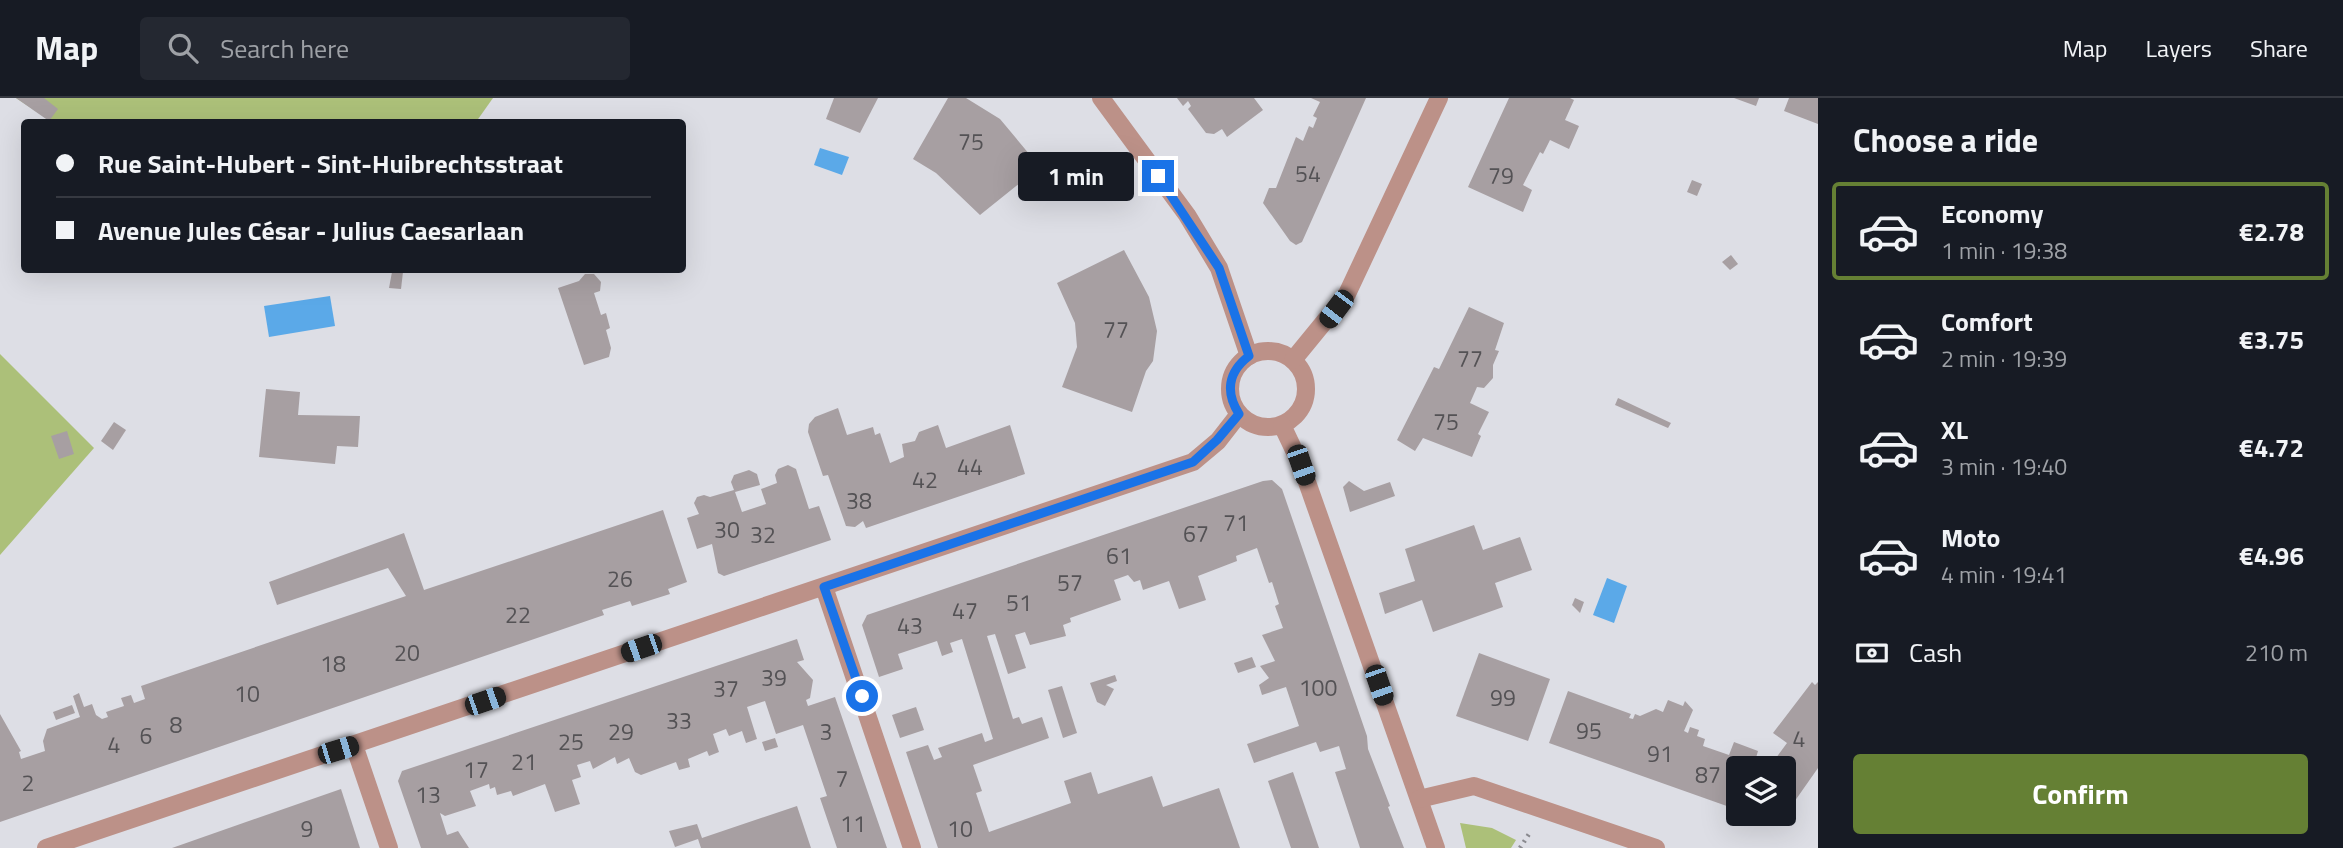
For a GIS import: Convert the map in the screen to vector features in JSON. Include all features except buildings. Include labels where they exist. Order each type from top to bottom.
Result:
[{"type":"street","points":[[1101,98],[1187,215],[1219,268],[1249,356]]},
{"type":"street","points":[[1293,360],[1348,294],[1439,98]]},
{"type":"street","points":[[1272,351],[1293,360],[1301,370],[1306,396],[1301,408],[1282,425],[1259,426],[1239,414],[1230,397],[1231,378],[1235,369],[1249,356],[1272,351]]},
{"type":"street","points":[[46,848],[1193,462],[1217,440],[1239,414]]},
{"type":"street","points":[[1282,425],[1301,465],[1436,848]]},
{"type":"street","points":[[824,587],[912,848]]},
{"type":"street","points":[[354,745],[389,848]]},
{"type":"street","points":[[1419,800],[1474,786],[1656,848]]},
{"type":"path","points":[[1520,848],[1529,834]]},
{"type":"green space","points":[[16,98],[493,98],[478,119],[48,119]]},
{"type":"green space","points":[[0,354],[94,448],[0,555]]},
{"type":"green space","points":[[1460,823],[1492,828],[1516,840],[1511,848],[1466,848]]},
{"type":"water","points":[[820,148],[849,157],[842,175],[814,165]]},
{"type":"water","points":[[330,296],[335,326],[269,337],[264,306]]},
{"type":"water","points":[[1607,578],[1627,586],[1614,623],[1593,615]]},
{"type":"route","points":[[862,696],[824,587],[1193,462],[1217,440],[1239,414],[1230,397],[1231,378],[1235,369],[1249,356],[1235,312],[1219,268],[1187,215],[1158,176]]}]
